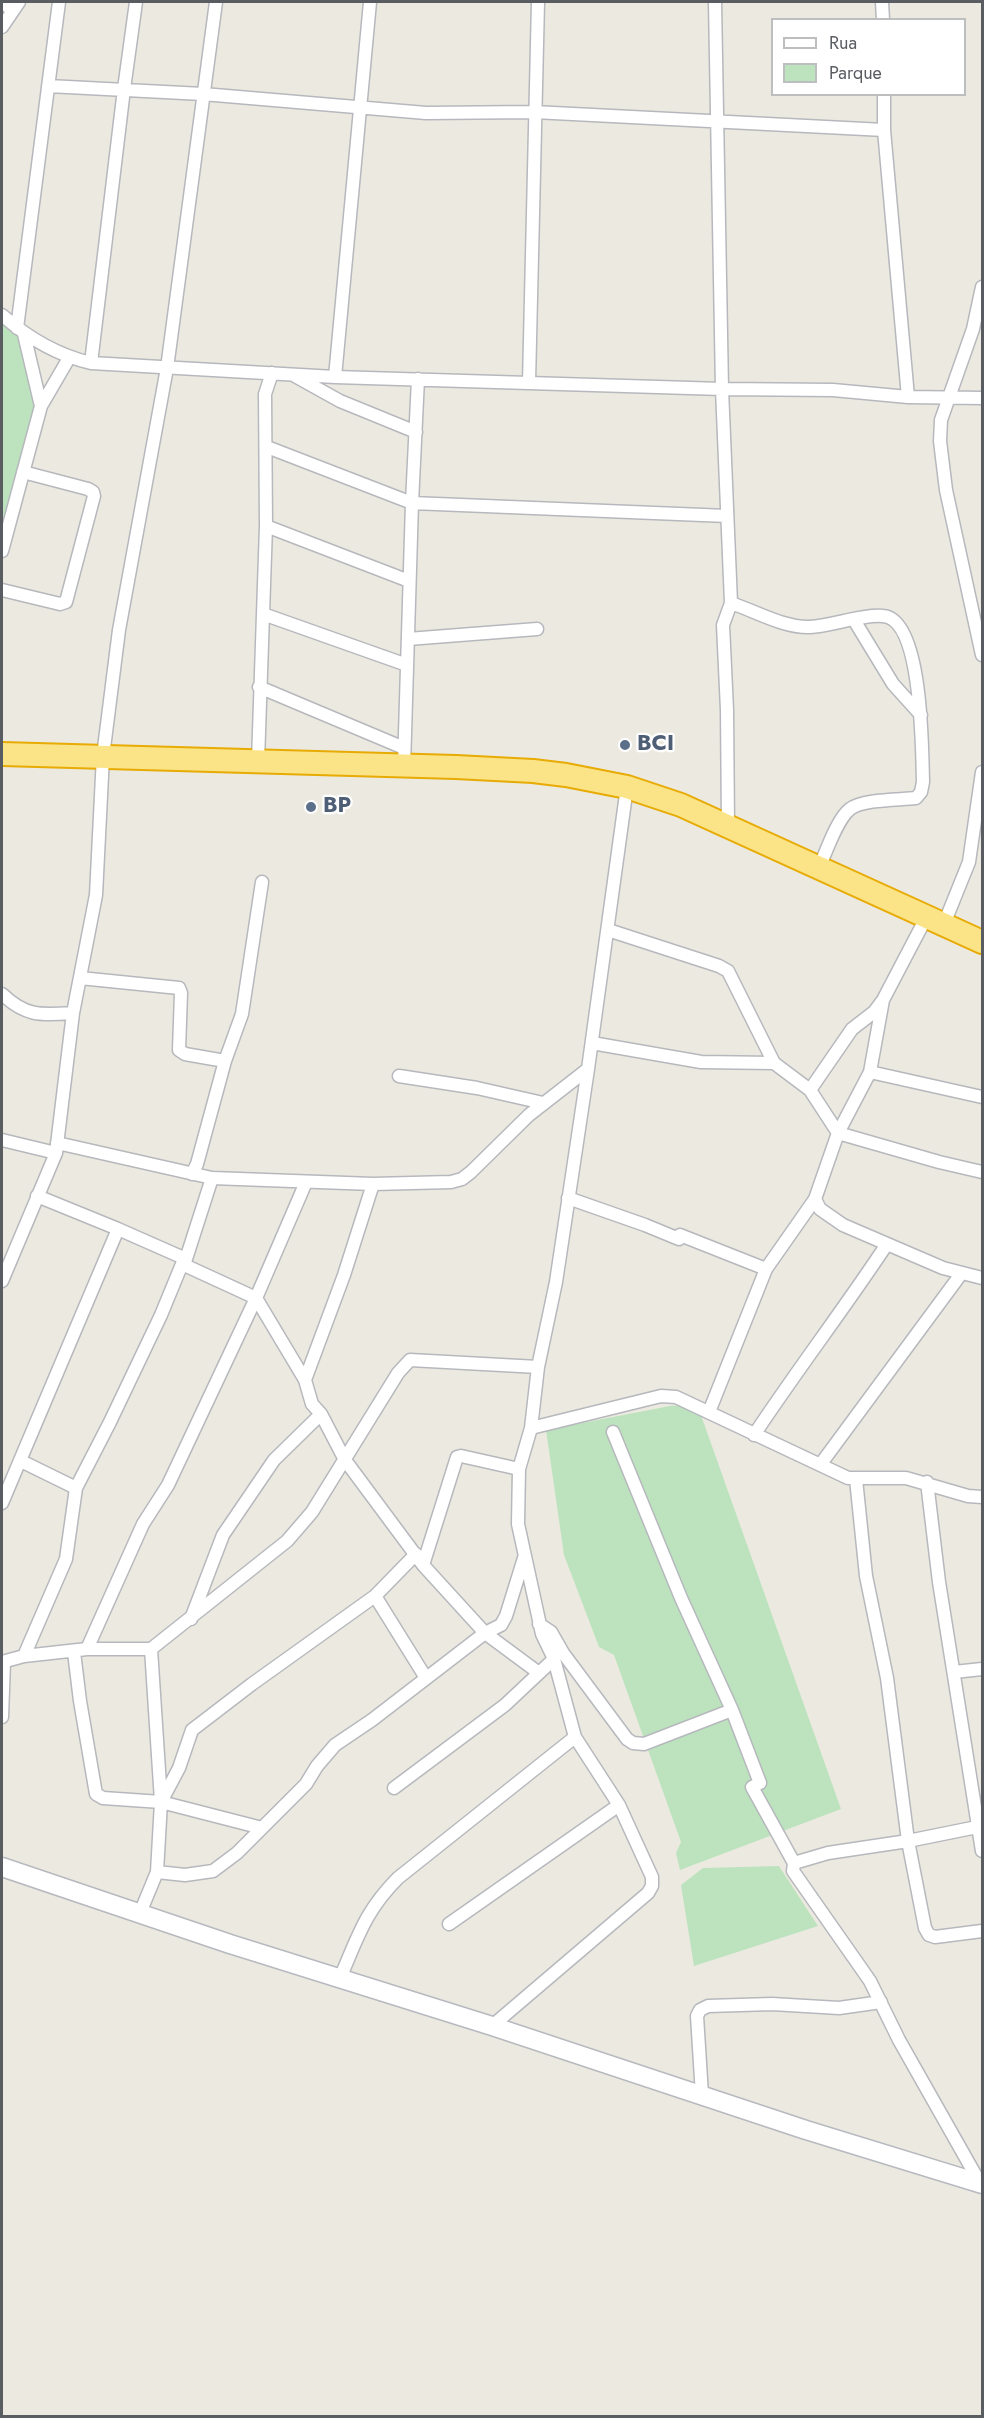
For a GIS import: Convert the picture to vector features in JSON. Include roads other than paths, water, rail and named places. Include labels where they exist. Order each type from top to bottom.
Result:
[{"type":"highway","points":[[2,754],[258,761],[404,757],[533,771],[627,787],[657,796],[728,826],[982,942]]},
{"type":"street","points":[[2,2],[16,6],[2,27]]},
{"type":"street","points":[[41,406],[20,331],[59,2]]},
{"type":"street","points":[[91,363],[123,89],[136,2]]},
{"type":"street","points":[[3,1275],[56,1148],[73,1013],[98,877],[103,756],[119,630],[166,368],[216,2]]},
{"type":"street","points":[[335,376],[370,2]]},
{"type":"street","points":[[529,382],[538,2]]},
{"type":"street","points":[[715,2],[722,389],[731,603],[723,625],[727,710],[728,826]]},
{"type":"street","points":[[882,2],[883,18]]},
{"type":"street","points":[[48,86],[203,94],[426,113],[534,112],[884,130]]},
{"type":"street","points":[[884,96],[884,130],[908,397]]},
{"type":"street","points":[[982,287],[974,328],[941,420],[942,465],[982,655]]},
{"type":"street","points":[[2,315],[20,331],[69,358],[91,363],[293,375],[722,389],[833,390],[908,397],[982,398]]},
{"type":"street","points":[[2,551],[41,406],[69,358]]},
{"type":"street","points":[[247,372],[265,394]]},
{"type":"street","points":[[258,761],[266,526],[265,394],[272,373]]},
{"type":"street","points":[[293,375],[332,397],[416,432]]},
{"type":"street","points":[[259,687],[404,757],[418,379]]},
{"type":"street","points":[[267,447],[412,503],[727,516]]},
{"type":"street","points":[[2,590],[60,604],[66,603],[94,496],[93,492],[88,489],[23,472]]},
{"type":"street","points":[[266,526],[409,581]]},
{"type":"street","points":[[731,603],[794,626],[809,627],[883,616],[895,620],[904,633],[915,672],[921,715],[923,782],[921,792],[916,798],[872,802],[852,807],[843,816],[819,868]]},
{"type":"street","points":[[263,614],[407,665]]},
{"type":"street","points":[[854,620],[893,684],[921,715]]},
{"type":"street","points":[[408,639],[537,629]]},
{"type":"street","points":[[810,1090],[852,1029],[874,1012],[883,1000],[935,920],[969,862],[982,772]]},
{"type":"street","points":[[492,2026],[648,1893],[652,1886],[652,1877],[619,1805],[575,1737],[554,1659],[539,1624],[518,1524],[519,1469],[531,1428],[538,1367],[556,1282],[627,787]]},
{"type":"street","points":[[192,1174],[197,1164],[225,1061],[242,1014],[262,882]]},
{"type":"street","points":[[608,930],[719,966],[728,971],[774,1063],[810,1090],[838,1133],[982,1172]]},
{"type":"street","points":[[80,978],[178,988],[181,993],[177,1045],[179,1050],[185,1054],[225,1061]]},
{"type":"street","points":[[2,994],[27,1013],[40,1015],[73,1013]]},
{"type":"street","points":[[709,1412],[766,1269],[815,1199],[838,1133],[870,1072],[883,1000]]},
{"type":"street","points":[[592,1043],[701,1062],[774,1063]]},
{"type":"street","points":[[2,1140],[212,1178],[373,1184],[451,1182],[462,1179],[543,1103],[588,1070]]},
{"type":"street","points":[[870,1072],[982,1097]]},
{"type":"street","points":[[399,1076],[477,1088],[543,1103]]},
{"type":"street","points":[[24,1656],[66,1559],[76,1488],[126,1390],[184,1262],[212,1178]]},
{"type":"street","points":[[262,1828],[161,1802],[104,1798],[96,1794],[81,1711],[80,1650],[143,1524],[168,1485],[256,1298],[306,1182]]},
{"type":"street","points":[[305,1380],[344,1275],[373,1184]]},
{"type":"street","points":[[37,1196],[118,1228],[256,1298],[305,1380],[312,1404],[321,1414],[345,1460],[423,1565],[485,1634],[538,1673]]},
{"type":"street","points":[[568,1198],[680,1239],[680,1235],[766,1269]]},
{"type":"street","points":[[815,1199],[820,1209],[830,1218],[961,1274],[982,1278]]},
{"type":"street","points":[[2,1503],[118,1228]]},
{"type":"street","points":[[754,1435],[887,1244]]},
{"type":"street","points":[[820,1465],[961,1274]]},
{"type":"street","points":[[2,1717],[3,1662],[24,1656],[80,1650],[151,1649],[287,1541],[312,1512],[398,1373],[410,1360],[538,1367]]},
{"type":"street","points":[[531,1428],[661,1396],[676,1397],[838,1474],[856,1479],[906,1478],[927,1482],[968,1496],[982,1497]]},
{"type":"street","points":[[190,1620],[223,1535],[274,1460],[321,1414]]},
{"type":"street","points":[[613,1431],[681,1598],[732,1710],[760,1783],[752,1787],[794,1863],[793,1870],[870,1981],[899,2040],[981,2183]]},
{"type":"street","points":[[423,1565],[457,1457],[519,1469]]},
{"type":"street","points":[[21,1461],[76,1488]]},
{"type":"street","points":[[856,1479],[865,1569],[888,1688],[908,1841],[925,1928],[929,1935],[935,1937],[982,1931]]},
{"type":"street","points":[[927,1482],[939,1582],[981,1827],[982,1851]]},
{"type":"street","points":[[161,1802],[179,1768],[192,1730],[375,1596],[416,1554]]},
{"type":"street","points":[[157,1872],[185,1875],[213,1871],[237,1853],[306,1784],[317,1766],[335,1745],[485,1634],[501,1625],[525,1557]]},
{"type":"street","points":[[375,1596],[426,1678]]},
{"type":"street","points":[[539,1624],[551,1632],[570,1663],[627,1739],[633,1743],[644,1744],[732,1710]]},
{"type":"street","points":[[140,1913],[157,1872],[161,1802],[151,1649]]},
{"type":"street","points":[[394,1788],[505,1705],[554,1659]]},
{"type":"street","points":[[954,1672],[982,1669]]},
{"type":"street","points":[[340,1978],[364,1921],[382,1894],[398,1878],[575,1737]]},
{"type":"street","points":[[450,1924],[619,1805]]},
{"type":"street","points":[[794,1863],[828,1853],[981,1827]]},
{"type":"street","points":[[2,1867],[806,2130],[981,2183]]},
{"type":"street","points":[[702,2095],[697,2016],[700,2010],[708,2006],[772,2004],[839,2008],[881,2002]]},
{"type":"place","name":"BCI","points":[[625,745]]},
{"type":"place","name":"BP","points":[[311,807]]}]
